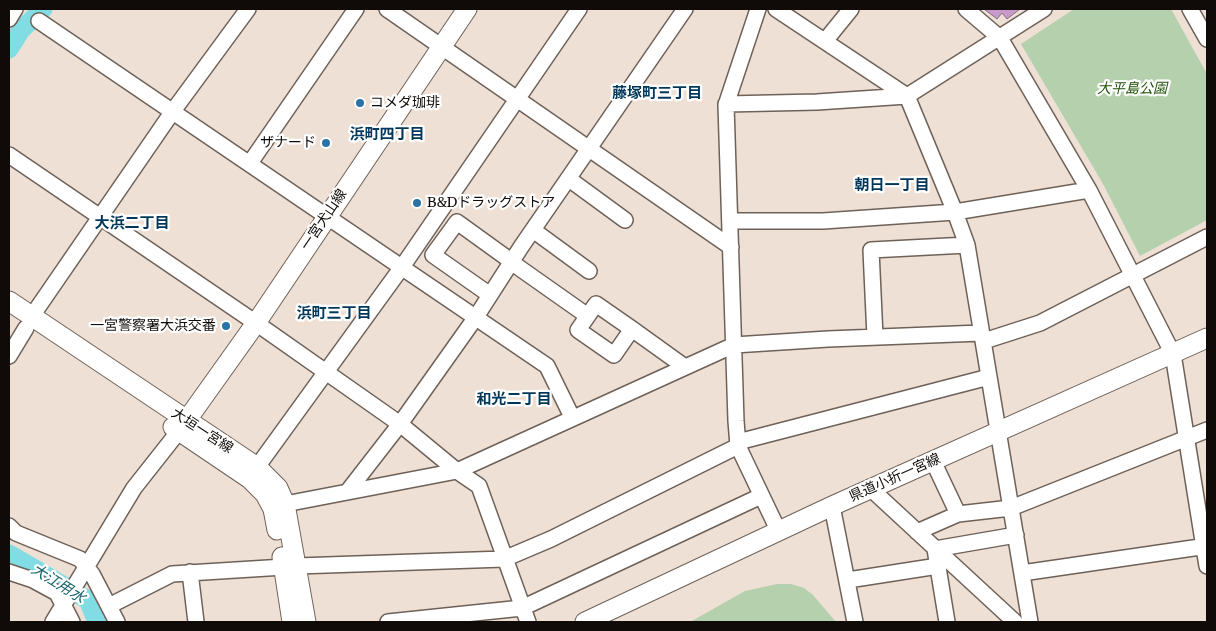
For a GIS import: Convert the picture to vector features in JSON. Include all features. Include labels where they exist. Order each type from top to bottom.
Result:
[{"type":"main road","name":"一宮犬山線","points":[[183,426],[256,323],[327,215],[468,9]]},
{"type":"main road","name":"大垣一宮線","points":[[9,301],[29,322],[183,426],[250,479],[265,494],[273,509],[306,622]]},
{"type":"main road","name":"大垣一宮線","points":[[9,316],[29,322]]},
{"type":"main road","name":"県道小折一宮線","points":[[585,622],[832,506],[1207,338]]},
{"type":"main road","name":"大垣一宮線","points":[[183,426],[257,467],[278,488],[285,504],[292,622]]},
{"type":"street","points":[[9,19],[15,9]]},
{"type":"street","points":[[9,356],[29,322],[99,217],[248,9]]},
{"type":"street","points":[[250,163],[356,9]]},
{"type":"street","points":[[387,9],[731,247]]},
{"type":"street","points":[[257,467],[402,267],[579,9]]},
{"type":"street","points":[[348,491],[400,424],[476,316],[685,9]]},
{"type":"street","points":[[758,9],[726,104],[734,345],[738,444],[779,532]]},
{"type":"street","points":[[776,9],[907,96],[967,244],[1030,622]]},
{"type":"street","points":[[825,41],[851,9]]},
{"type":"street","points":[[966,9],[1000,38],[1089,190],[1173,354],[1206,546],[1207,566]]},
{"type":"street","points":[[726,104],[818,102],[907,96],[1044,9]]},
{"type":"street","points":[[1190,9],[1207,39]]},
{"type":"street","points":[[39,21],[547,366],[572,417]]},
{"type":"street","points":[[9,155],[256,323],[400,424],[457,471],[479,486],[525,615]]},
{"type":"street","points":[[569,179],[625,220]]},
{"type":"street","points":[[730,221],[823,221],[955,212],[1089,190]]},
{"type":"street","points":[[490,295],[433,256],[457,222],[582,312]]},
{"type":"street","points":[[533,230],[589,271]]},
{"type":"street","points":[[285,504],[457,471],[510,448],[572,417],[734,345],[875,337],[982,337],[1040,323],[1207,237]]},
{"type":"street","points":[[875,337],[872,250],[967,244]]},
{"type":"street","points":[[632,329],[685,367]]},
{"type":"street","points":[[109,606],[172,574],[290,566],[504,559],[551,539],[738,444],[989,377]]},
{"type":"street","points":[[53,622],[134,488],[183,426]]},
{"type":"street","points":[[917,532],[958,514],[1011,508],[1188,440],[1207,430]]},
{"type":"street","points":[[934,461],[958,514]]},
{"type":"street","points":[[871,489],[1015,622]]},
{"type":"street","points":[[388,622],[525,615],[761,496]]},
{"type":"street","points":[[832,506],[855,622]]},
{"type":"street","points":[[9,526],[23,536],[72,554],[109,606],[117,622]]},
{"type":"street","points":[[935,549],[1016,535]]},
{"type":"street","points":[[1022,573],[1206,546]]},
{"type":"street","points":[[935,549],[947,622]]},
{"type":"street","points":[[848,580],[938,566]]},
{"type":"street","points":[[9,572],[33,580],[66,598]]},
{"type":"street","points":[[190,572],[196,622]]},
{"type":"street","points":[[66,598],[72,622]]},
{"type":"green space","name":"大平島公園","points":[[1074,9],[1171,9],[1207,74],[1207,220],[1140,256],[1103,184],[1021,44]]},
{"type":"green space","points":[[777,584],[791,584],[804,588],[813,595],[836,622],[690,622],[745,591]]},
{"type":"building","points":[[984,9],[1020,9],[1007,19],[1002,13],[997,19]]},
{"type":"waterway","name":"大江用水","points":[[9,49],[21,30],[43,9]]},
{"type":"waterway","name":"大江用水","points":[[9,554],[88,600],[97,622]]},
{"type":"place","name":"コメダ珈琲","points":[[360,103]]},
{"type":"place","name":"ザナード","points":[[326,143]]},
{"type":"place","name":"B&Dドラッグストア","points":[[417,203]]},
{"type":"place","name":"一宮警察署大浜交番","points":[[226,326]]},
{"type":"district","name":"藤塚町三丁目","points":[[657,94]]},
{"type":"district","name":"浜町四丁目","points":[[387,135]]},
{"type":"district","name":"朝日一丁目","points":[[892,186]]},
{"type":"district","name":"大浜二丁目","points":[[132,224]]},
{"type":"district","name":"浜町三丁目","points":[[334,314]]},
{"type":"district","name":"和光二丁目","points":[[514,400]]}]
